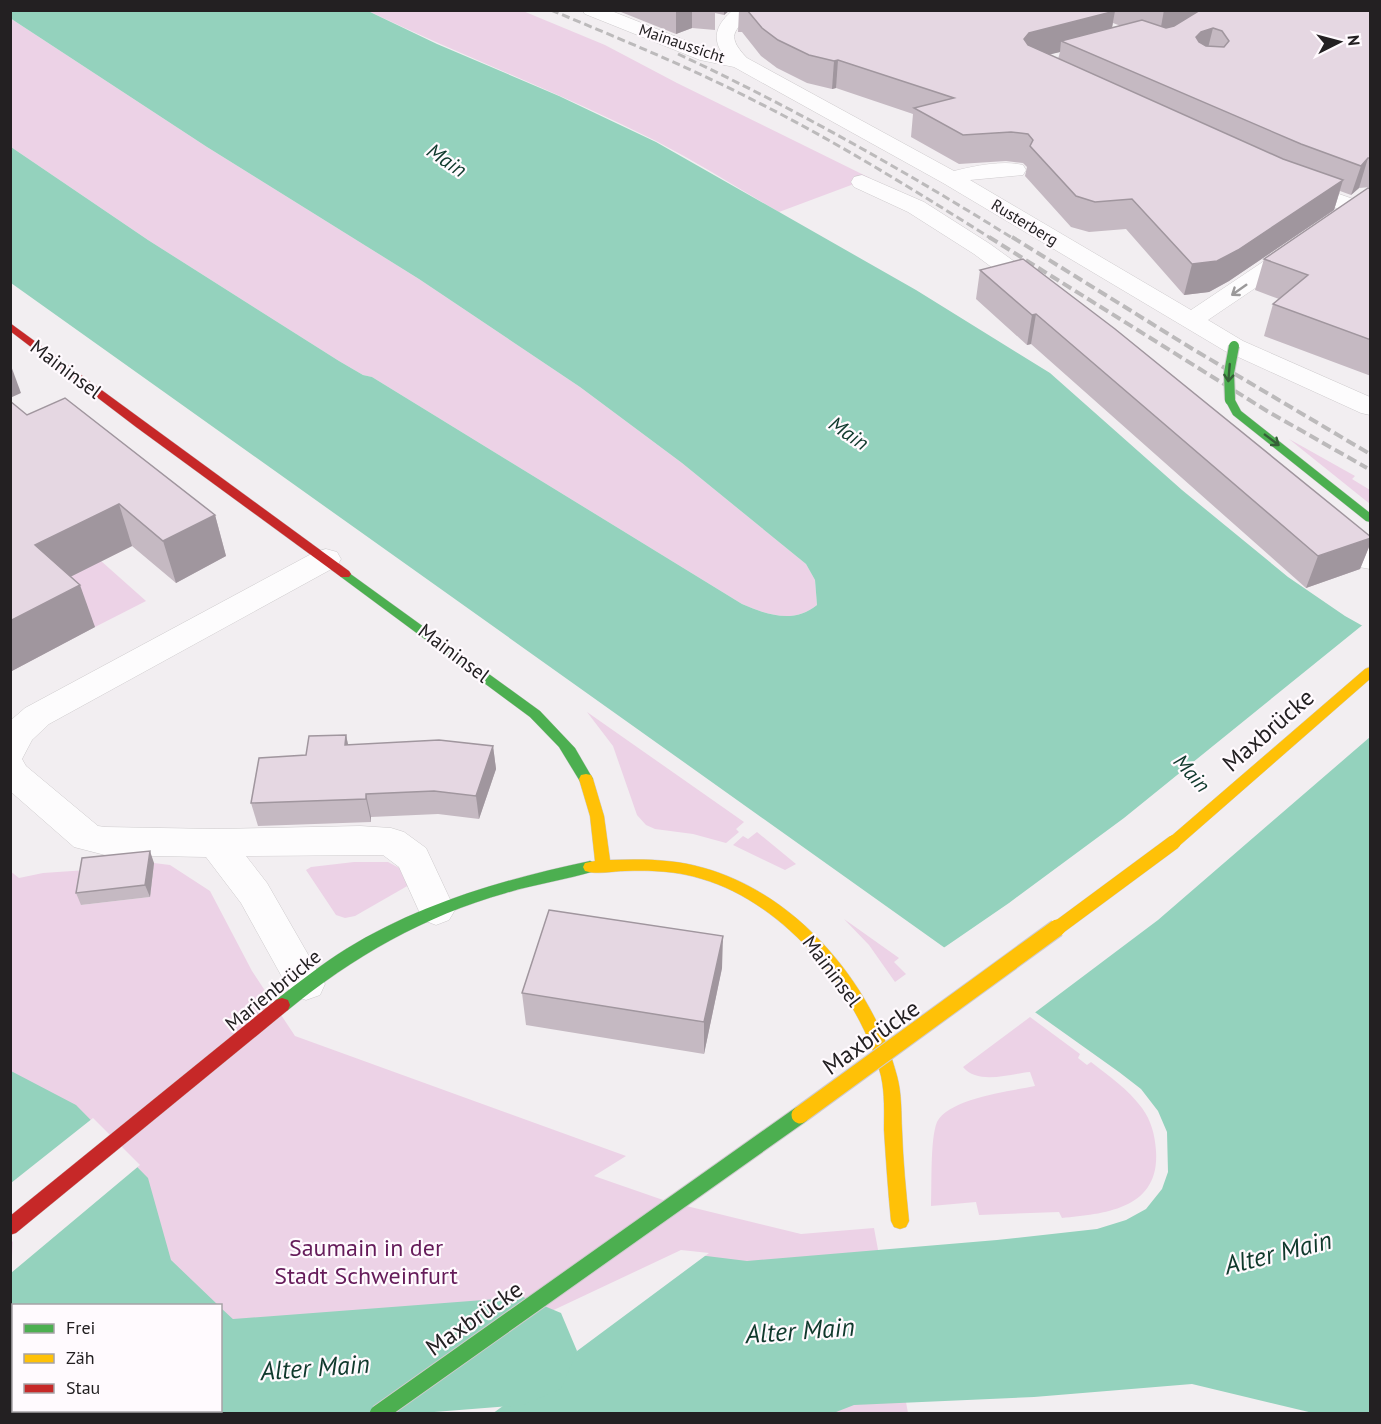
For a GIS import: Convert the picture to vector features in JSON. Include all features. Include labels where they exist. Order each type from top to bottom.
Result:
[{"type":"street","name":"Mainaussicht","points":[[591,10],[707,56],[740,62]]},
{"type":"street","points":[[740,62],[725,41],[728,24],[745,10]]},
{"type":"street","points":[[707,21],[728,24]]},
{"type":"street","name":"Rusterberg","points":[[740,62],[951,178],[1234,346],[1371,407]]},
{"type":"street","points":[[951,178],[973,173],[1015,170]]},
{"type":"street","points":[[1274,177],[1365,204]]},
{"type":"street","points":[[862,182],[916,207],[982,249],[1055,304]]},
{"type":"street","points":[[1335,222],[1365,204]]},
{"type":"street","points":[[1190,320],[1208,311],[1316,236]]},
{"type":"street","name":"Maininsel","points":[[10,326],[535,714],[565,742],[588,776],[599,820],[603,865],[645,863],[686,869],[732,883],[777,910],[813,942],[863,1011],[890,1079],[900,1221]]},
{"type":"street","points":[[1234,346],[1229,364],[1228,390],[1237,413],[1371,518]]},
{"type":"street","points":[[1308,508],[1371,560]]},
{"type":"street","points":[[10,751],[18,733],[37,716],[326,559]]},
{"type":"street","name":"Maxbrücke","points":[[378,1413],[925,1026],[1088,907],[1174,842],[1371,672]]},
{"type":"street","points":[[10,767],[11,772],[87,837],[105,842],[216,843],[360,840],[391,842],[413,858],[436,910]]},
{"type":"street","points":[[216,843],[254,893],[306,984]]},
{"type":"street","name":"Marienbrücke","points":[[10,1227],[228,1051],[306,984],[352,951],[436,910],[567,869],[603,865]]},
{"type":"green space","points":[[368,11],[523,11],[605,45],[870,178],[779,212],[656,141]]},
{"type":"green space","points":[[10,18],[207,147],[419,279],[580,387],[682,463],[806,564],[815,580],[817,605],[799,614],[780,616],[742,604],[372,377],[363,375],[339,361],[148,240],[11,147]]},
{"type":"green space","points":[[1289,439],[1355,476],[1352,479],[1370,490],[1370,504]]},
{"type":"green space","points":[[101,561],[146,601],[95,627],[50,587]]},
{"type":"green space","points":[[587,712],[744,822],[736,829],[739,832],[726,843],[693,834],[655,829],[646,825],[637,815],[613,746]]},
{"type":"green space","points":[[757,832],[796,864],[785,870],[733,845],[743,836],[748,839]]},
{"type":"green space","points":[[354,862],[388,862],[403,870],[409,885],[355,916],[345,918],[336,915],[306,870],[311,867]]},
{"type":"green space","name":"Saumain in der Stadt Schweinfurt","points":[[154,863],[170,865],[210,891],[252,971],[295,1036],[626,1156],[594,1176],[666,1201],[801,1234],[874,1228],[908,1413],[11,1413],[10,871],[19,878],[43,873],[87,870],[81,905],[150,897]]},
{"type":"green space","points":[[844,919],[899,958],[894,962],[906,974],[895,982],[869,945]]},
{"type":"green space","points":[[1030,1017],[1080,1054],[1078,1058],[1087,1065],[1091,1062],[1111,1078],[1142,1108],[1154,1134],[1156,1151],[1155,1170],[1149,1185],[1139,1197],[1127,1205],[1095,1214],[1062,1218],[1059,1212],[979,1215],[976,1202],[931,1206],[933,1139],[937,1122],[954,1107],[967,1101],[1035,1086],[1030,1072],[985,1077],[977,1076],[963,1067]]},
{"type":"water","name":"Main","points":[[11,10],[368,11],[437,44],[559,96],[656,142],[916,290],[1050,373],[1182,490],[1288,577],[1345,616],[1370,630],[1370,1413],[1313,1413],[1192,1384],[1034,1397],[854,1405],[831,1414],[11,1413],[10,1278],[16,1241],[10,1234],[11,1071],[76,1105],[148,1178],[171,1260],[217,1304],[12,1304],[12,1412],[222,1412],[222,1309],[279,1362],[342,1386],[457,1359],[682,1253],[747,1261],[997,1240],[1097,1229],[1126,1220],[1146,1209],[1162,1189],[1168,1172],[1167,1132],[1158,1111],[1141,1089],[1119,1072],[11,283],[11,147],[148,240],[339,361],[363,375],[372,377],[742,604],[780,616],[799,614],[817,605],[815,580],[806,564],[682,463],[580,387],[419,279],[207,147],[10,18]]},
{"type":"pier","points":[[1365,623],[1370,627],[1370,737],[1158,920],[1033,1014],[942,949],[1009,903],[1124,818]]},
{"type":"pier","points":[[93,1118],[140,1165],[11,1273],[13,1242],[10,1239],[11,1183]]},
{"type":"pier","points":[[681,1250],[709,1253],[492,1414],[267,1413],[322,1376],[342,1383],[456,1356]]},
{"type":"building","points":[[747,10],[1113,10],[1115,11],[1029,33],[1024,39],[1028,45],[1283,159],[1343,180],[1238,250],[1217,261],[1192,264],[1132,199],[1095,202],[1076,196],[1030,146],[1033,140],[1028,134],[1011,132],[963,135],[914,108],[954,98],[838,60],[809,55],[778,40],[762,28]]},
{"type":"building","points":[[1200,10],[1371,10],[1371,158],[1368,158],[1361,166],[1301,144],[1061,41],[1142,20],[1166,28],[1174,26]],"holes":[[[1213,28],[1222,31],[1229,41],[1224,47],[1206,46],[1196,37],[1201,32]]]},
{"type":"building","points":[[1368,188],[1371,189],[1371,340],[1273,304],[1308,275],[1264,259]]},
{"type":"building","points":[[1023,259],[1115,329],[1371,538],[1318,556],[1036,314],[1032,315],[980,270]]},
{"type":"building","points":[[65,398],[215,515],[163,541],[119,504],[35,545],[80,585],[10,621],[10,401],[27,415]]},
{"type":"building","points":[[346,735],[345,745],[439,740],[493,746],[476,796],[434,791],[366,794],[366,799],[251,803],[259,758],[306,755],[309,736]]},
{"type":"building","points":[[150,851],[145,885],[76,893],[82,858]]},
{"type":"building","points":[[549,910],[723,936],[704,1022],[522,993]]},
{"type":"waterway","name":"Alter Main","points":[[222,1374],[523,1351]]},
{"type":"railway","points":[[551,10],[680,65],[786,117],[875,167],[992,239]]},
{"type":"railway","points":[[678,54],[849,141],[1014,239]]},
{"type":"railway","points":[[989,237],[1267,411],[1367,468]]},
{"type":"railway","points":[[1012,237],[1191,348],[1370,454]]},
{"type":"traffic: fast","points":[[1230,400],[1229,373],[1234,346]]},
{"type":"traffic: fast","points":[[1230,400],[1237,413],[1370,518]]},
{"type":"traffic: fast","points":[[345,574],[535,714],[564,744],[582,769],[586,779]]},
{"type":"traffic: fast","points":[[282,1005],[352,954],[426,915],[505,887],[590,867]]},
{"type":"traffic: fast","points":[[378,1414],[800,1115]]},
{"type":"traffic: slow","points":[[1174,842],[1370,672]]},
{"type":"traffic: slow","points":[[586,779],[597,816],[603,865]]},
{"type":"traffic: slow","points":[[800,1115],[1174,842]]},
{"type":"traffic: slow","points":[[590,867],[623,865],[672,867],[704,873],[720,879],[749,893],[777,911],[826,958],[847,986],[864,1015],[879,1046],[889,1076],[900,1221]]},
{"type":"traffic: jam","points":[[10,326],[140,425],[345,574]]},
{"type":"traffic: jam","points":[[10,1227],[282,1005]]}]
